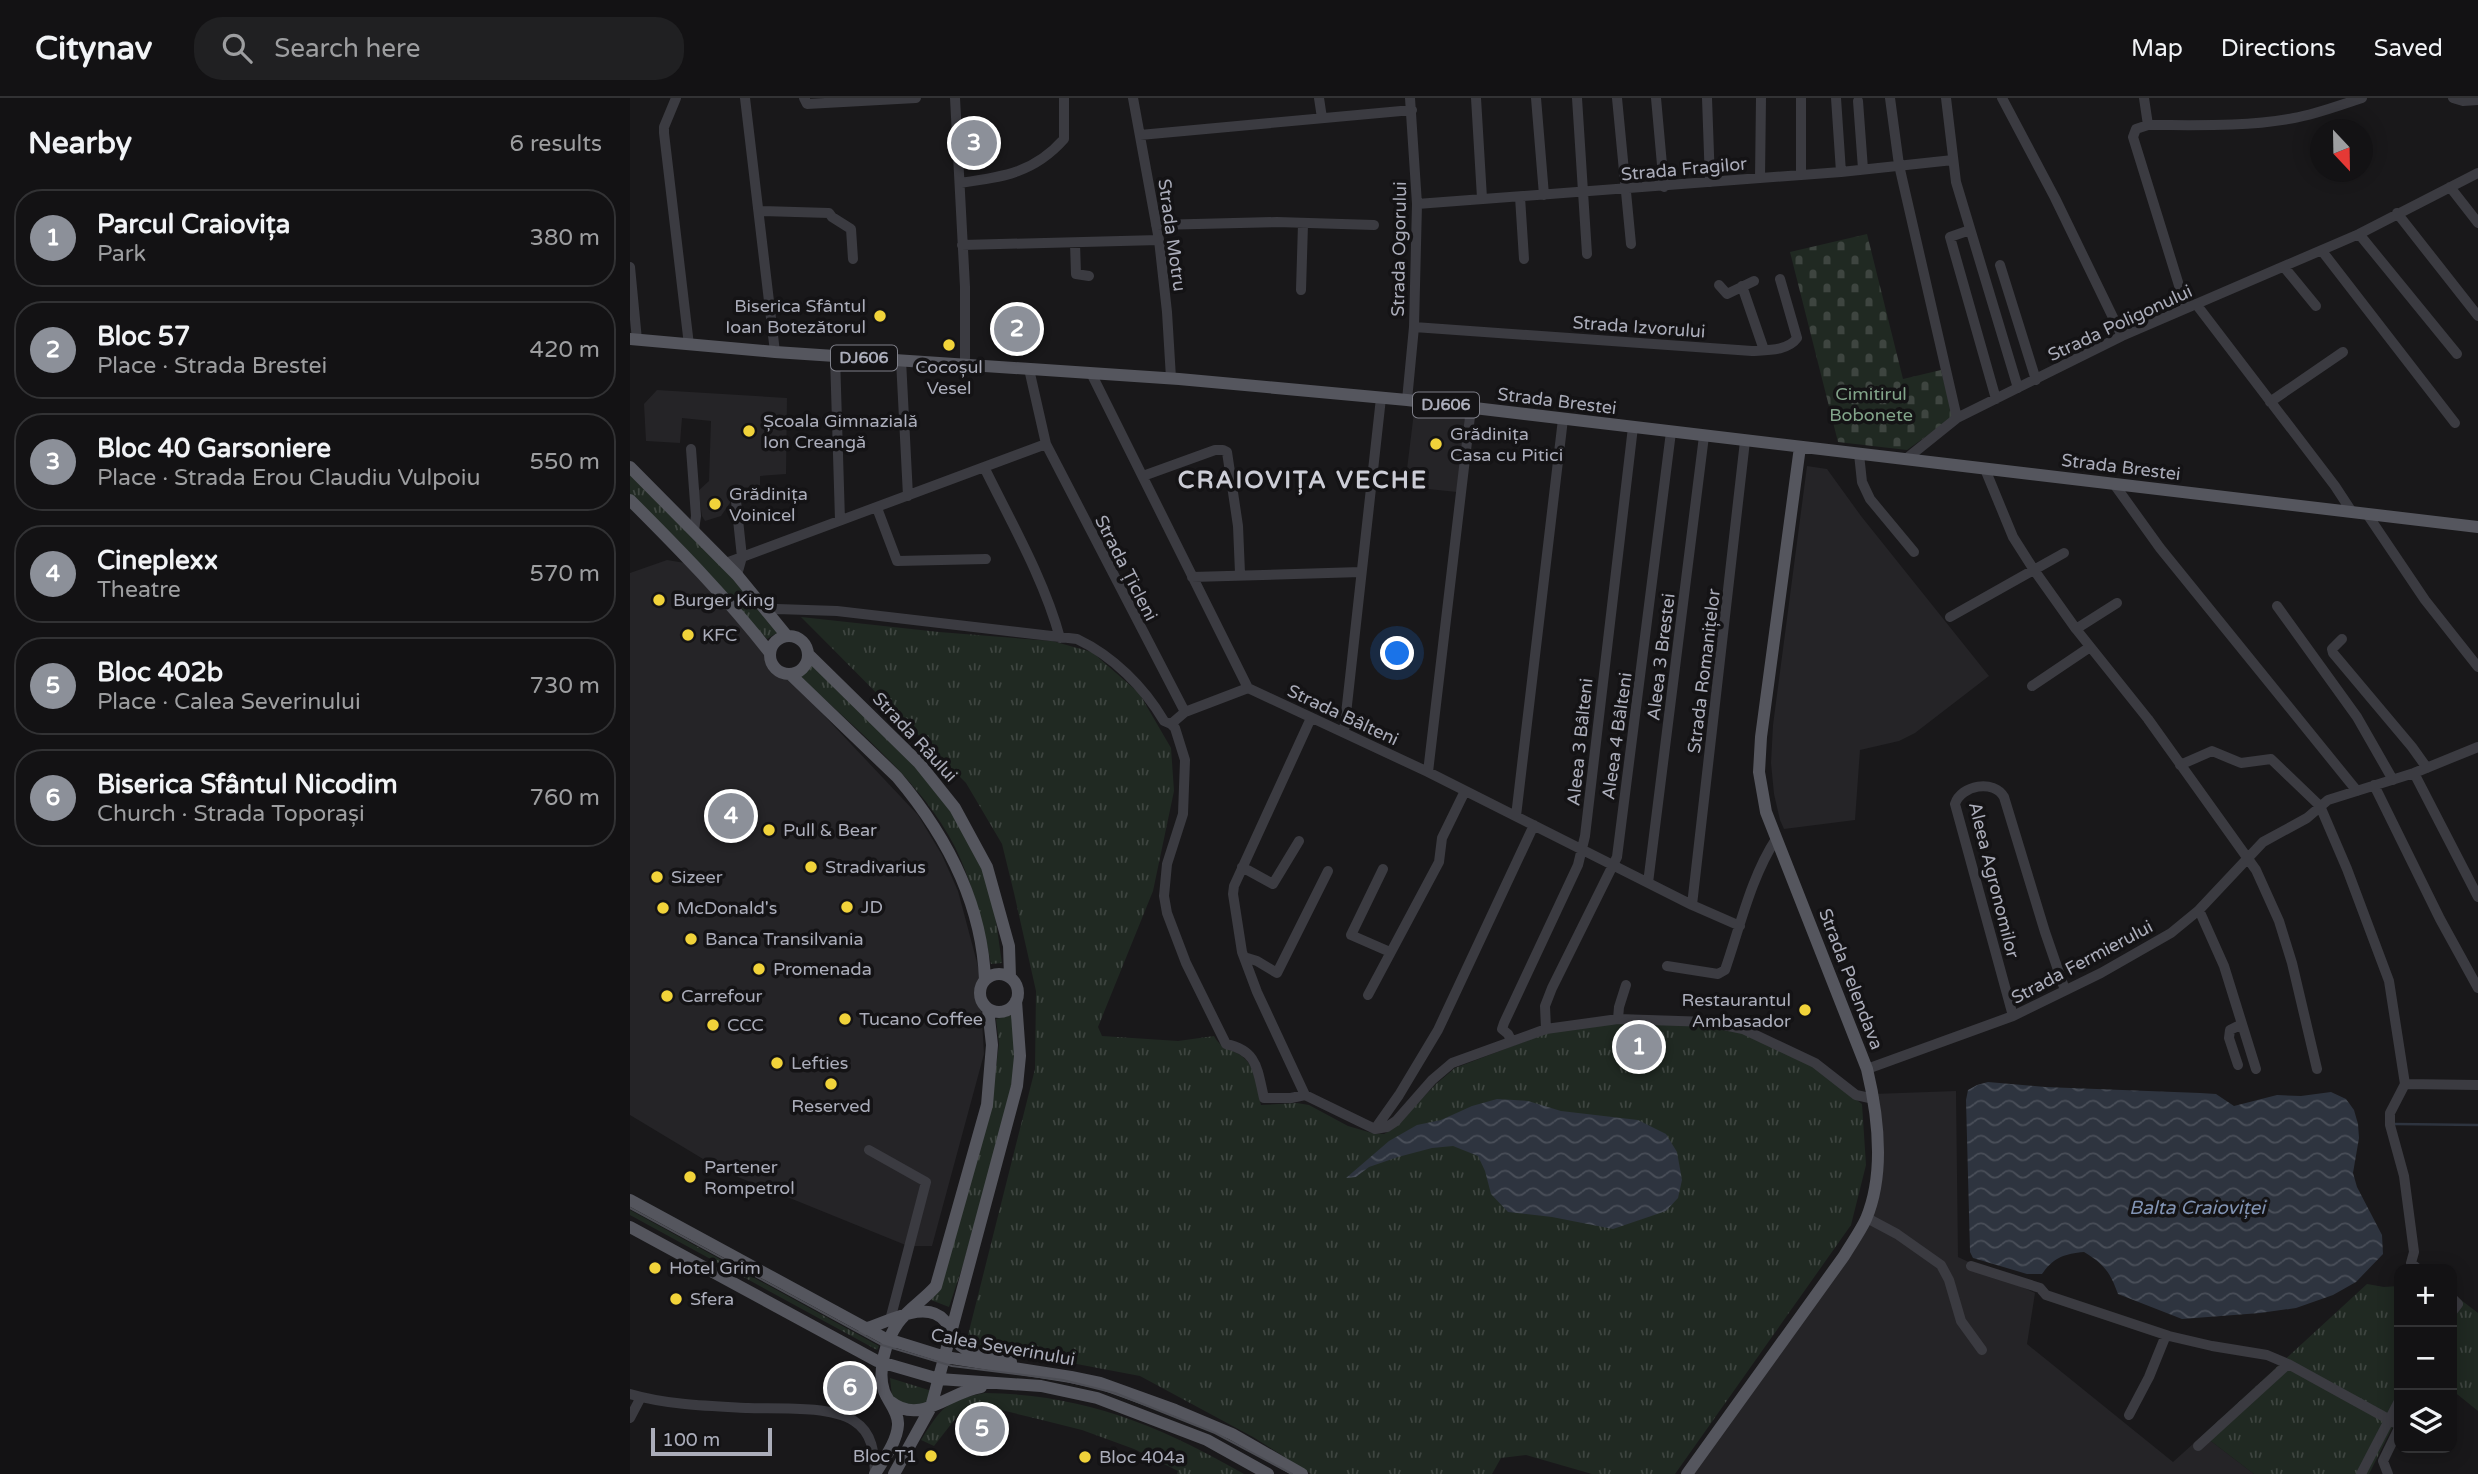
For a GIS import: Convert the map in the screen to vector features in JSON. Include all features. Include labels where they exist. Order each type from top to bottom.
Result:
[{"type":"main road","name":"Strada Brestei","points":[[634,340],[1171,378],[1407,400],[2478,527]]},
{"type":"main road","name":"Strada Pelendava","points":[[1687,1474],[1844,1256],[1867,1218],[1875,1182],[1878,1152],[1874,1099],[1867,1069],[1776,839],[1766,811],[1759,772],[1761,737],[1800,447]]},
{"type":"main road","name":"Strada Râului","points":[[630,467],[726,563],[787,636],[796,637],[803,642],[808,654],[919,763],[955,808],[987,867],[1009,946],[1010,978],[1017,988],[1020,1056],[1017,1086],[931,1408],[894,1474]]},
{"type":"main road","points":[[630,500],[744,619],[770,653],[775,668],[781,673],[790,674],[804,667],[808,654]]},
{"type":"main road","points":[[770,653],[775,642],[787,636]]},
{"type":"main road","points":[[790,674],[897,777],[949,849],[968,891],[985,963],[985,980]]},
{"type":"main road","points":[[1002,1383],[964,1390],[931,1408],[908,1411],[898,1408],[886,1394],[881,1375],[897,1324],[936,1286],[987,1105],[992,1045],[988,1009],[980,995],[981,985],[997,974],[1010,978]]},
{"type":"main road","points":[[988,1009],[1006,1011],[1016,1001]]},
{"type":"main road","name":"Calea Severinului","points":[[630,1200],[864,1329],[890,1340],[945,1357],[1100,1383],[1175,1410],[1242,1439],[1302,1474]]},
{"type":"main road","name":"Calea Severinului","points":[[630,1227],[801,1318],[857,1351],[883,1362],[939,1379],[1067,1390],[1126,1407],[1207,1440],[1268,1474]]},
{"type":"main road","points":[[864,1329],[906,1314],[922,1311],[936,1314],[944,1319],[963,1348],[1034,1371]]},
{"type":"main road","points":[[857,1351],[866,1360],[897,1416],[898,1429],[875,1474]]},
{"type":"street","points":[[676,98],[664,133],[689,345]]},
{"type":"street","points":[[745,98],[775,352]]},
{"type":"street","points":[[806,101],[916,98]]},
{"type":"street","points":[[955,98],[965,364]]},
{"type":"street","points":[[960,183],[1006,175],[1038,164],[1065,139],[1063,98]]},
{"type":"street","name":"Strada Motru","points":[[1133,98],[1159,240],[1171,378]]},
{"type":"street","points":[[1319,98],[1322,118]]},
{"type":"street","name":"Strada Ogorului","points":[[1407,400],[1414,327],[1417,204],[1410,98]]},
{"type":"street","points":[[1475,98],[1482,198]]},
{"type":"street","points":[[1536,98],[1544,195]]},
{"type":"street","points":[[1577,98],[1587,254]]},
{"type":"street","points":[[1617,98],[1631,244]]},
{"type":"street","points":[[1656,98],[1664,187]]},
{"type":"street","points":[[1707,98],[1710,182]]},
{"type":"street","points":[[1760,178],[1761,98]]},
{"type":"street","points":[[1801,98],[1801,175]]},
{"type":"street","points":[[1836,98],[1840,172]]},
{"type":"street","points":[[1890,98],[1899,165],[1957,418]]},
{"type":"street","points":[[1946,98],[1956,182],[2018,388]]},
{"type":"street","points":[[2002,98],[2055,198],[2122,336]]},
{"type":"street","points":[[2144,98],[2148,125]]},
{"type":"street","points":[[2352,512],[2336,486],[2191,306],[2133,136],[2136,129],[2148,125],[2233,125],[2297,118],[2362,98]]},
{"type":"street","points":[[2453,98],[2463,101],[2478,100]]},
{"type":"street","points":[[1858,102],[1863,169]]},
{"type":"street","points":[[1140,135],[1412,110]]},
{"type":"street","name":"Strada Fragilor","points":[[1417,204],[1664,187],[1953,160]]},
{"type":"street","name":"Strada Poligonului","points":[[1906,459],[1957,418],[2122,336],[2359,234],[2478,173]]},
{"type":"street","points":[[2450,187],[2478,223]]},
{"type":"street","points":[[1520,197],[1524,259]]},
{"type":"street","points":[[759,211],[829,213],[832,218],[851,229],[853,259]]},
{"type":"street","points":[[2398,213],[2478,316]]},
{"type":"street","points":[[1301,290],[1303,224]]},
{"type":"street","points":[[1156,225],[1374,225]]},
{"type":"street","points":[[1970,230],[1950,237],[1996,399]]},
{"type":"street","points":[[2359,234],[2457,354]]},
{"type":"street","points":[[962,245],[1159,240]]},
{"type":"street","points":[[1075,243],[1076,275],[1089,276]]},
{"type":"street","points":[[2322,251],[2455,423]]},
{"type":"street","points":[[2000,265],[2036,380]]},
{"type":"street","points":[[630,267],[634,340]]},
{"type":"street","points":[[2284,267],[2316,306]]},
{"type":"street","name":"Strada Izvorului","points":[[1414,327],[1764,350],[1785,347],[1797,340],[1780,279]]},
{"type":"street","points":[[1719,285],[1727,294],[1754,281]]},
{"type":"street","points":[[1742,286],[1764,350]]},
{"type":"street","points":[[2270,402],[2343,352]]},
{"type":"street","points":[[835,356],[840,520]]},
{"type":"street","points":[[901,360],[908,496]]},
{"type":"street","name":"Strada Țicleni","points":[[1029,369],[1046,444],[1185,712]]},
{"type":"street","points":[[1091,373],[1248,688],[1185,712],[1171,724]]},
{"type":"street","points":[[1344,732],[1381,398]]},
{"type":"street","points":[[1428,772],[1471,408]]},
{"type":"street","points":[[1516,816],[1563,419]]},
{"type":"street","name":"Aleea 3 Bâlteni","points":[[1511,1040],[1502,1030],[1504,1023],[1578,866],[1582,849],[1633,427]]},
{"type":"street","name":"Aleea 4 Bâlteni","points":[[1546,1029],[1545,1006],[1552,988],[1616,857],[1671,432]]},
{"type":"street","name":"Aleea 3 Brestei","points":[[1648,883],[1704,436]]},
{"type":"street","name":"Strada Romanițelor","points":[[1692,905],[1745,441]]},
{"type":"street","points":[[726,563],[1046,444]]},
{"type":"street","points":[[691,449],[696,516],[694,530]]},
{"type":"street","points":[[1143,476],[1208,452],[1227,452],[1238,526],[1240,573]]},
{"type":"street","points":[[1859,454],[1862,482],[1870,499],[1914,552]]},
{"type":"street","points":[[984,467],[1031,566],[1060,638]]},
{"type":"street","points":[[1985,469],[2013,537],[2035,570],[2076,629],[2148,719],[2264,885],[2292,963],[2317,1069]]},
{"type":"street","points":[[2114,484],[2160,548],[2357,791]]},
{"type":"street","points":[[736,501],[742,557],[737,575]]},
{"type":"street","points":[[877,508],[897,561],[986,559]]},
{"type":"street","points":[[2367,514],[2425,600],[2478,667]]},
{"type":"street","points":[[1950,617],[2064,553]]},
{"type":"street","points":[[1192,577],[1240,573],[1362,572]]},
{"type":"street","points":[[2076,629],[2117,603]]},
{"type":"street","points":[[2277,607],[2357,717],[2393,780]]},
{"type":"street","points":[[768,612],[777,609],[836,611],[1077,639],[1096,648],[1139,686],[1152,700],[1164,721],[1175,728],[1185,760],[1183,814],[1167,864],[1164,897],[1167,914],[1186,963],[1217,1028],[1226,1044],[1248,1052],[1254,1062],[1264,1098],[1304,1095],[1375,1129],[1387,1127],[1452,1063],[1546,1029],[1618,1019],[1709,1022],[1743,1029],[1815,1063],[1856,1095],[1874,1099]]},
{"type":"street","points":[[2342,639],[2332,649],[2333,653],[2427,768]]},
{"type":"street","points":[[2032,686],[2090,647]]},
{"type":"street","name":"Strada Bâlteni","points":[[1248,688],[1428,772],[1692,905],[1741,926]]},
{"type":"street","points":[[1304,1095],[1244,957],[1233,894],[1242,867],[1311,718]]},
{"type":"street","name":"Strada Fermierului","points":[[1867,1069],[2012,1016],[2160,940],[2199,910],[2246,858],[2274,834],[2307,818],[2328,800],[2414,773],[2478,747]]},
{"type":"street","points":[[2180,765],[2213,751],[2241,763],[2272,760],[2320,806],[2389,981],[2405,1084],[2389,1113],[2404,1176],[2414,1252],[2412,1264]]},
{"type":"street","points":[[2414,773],[2478,897]]},
{"type":"street","points":[[2374,785],[2434,908],[2478,988]]},
{"type":"street","name":"Aleea Agronomilor","points":[[2012,1016],[1955,804],[1957,798],[1967,790],[1995,787],[2004,797],[2065,990]]},
{"type":"street","points":[[1368,995],[1439,862],[1442,838],[1465,791]]},
{"type":"street","points":[[1375,1129],[1438,1030],[1534,825]]},
{"type":"street","points":[[1667,966],[1685,971],[1721,973],[1725,970],[1768,852],[1776,839]]},
{"type":"street","points":[[1242,867],[1273,884],[1299,841]]},
{"type":"street","points":[[1383,869],[1351,935],[1390,952]]},
{"type":"street","points":[[1244,957],[1258,961],[1277,973],[1328,871]]},
{"type":"street","points":[[2199,910],[2216,945],[2256,1069]]},
{"type":"street","points":[[1618,1019],[1626,985]]},
{"type":"street","points":[[2238,1065],[2229,1038],[2230,1030],[2242,1024]]},
{"type":"street","points":[[2405,1084],[2478,1085]]},
{"type":"street","points":[[869,1150],[926,1182],[890,1320]]},
{"type":"street","points":[[1867,1218],[1897,1234],[1941,1265],[1949,1280],[1961,1321],[1982,1350]]},
{"type":"street","points":[[1971,1266],[2040,1288],[2046,1295],[2166,1335],[2267,1355],[2394,1423]]},
{"type":"street","points":[[2129,1415],[2149,1377],[2166,1335]]},
{"type":"street","points":[[2198,1447],[2288,1364]]},
{"type":"street","points":[[630,1418],[635,1395],[693,1405],[791,1409],[841,1415],[853,1420],[868,1434],[873,1445],[875,1474]]},
{"type":"street","points":[[2361,1474],[2380,1451],[2394,1427]]},
{"type":"street","points":[[2380,1451],[2388,1474]]},
{"type":"shaded area","name":"Școala Gimnazială Ion Creangă","points":[[657,390],[787,398],[786,474],[760,476],[760,485],[738,491],[721,516],[705,521],[698,491],[709,481],[711,421],[682,418],[680,443],[646,441],[644,404]]},
{"type":"shaded area","name":"Grădinița Casa cu Pitici","points":[[1414,412],[1465,418],[1457,492],[1428,489],[1429,472],[1407,469]]},
{"type":"shaded area","points":[[1807,466],[1827,469],[1861,516],[1989,676],[1915,733],[1899,741],[1860,750],[1855,820],[1784,829],[1774,794],[1771,763],[1773,725]]},
{"type":"shaded area","points":[[667,560],[685,563],[767,655],[918,815],[942,855],[958,891],[979,970],[984,1054],[932,1246],[908,1246],[723,1171],[630,1115],[630,573]]},
{"type":"shaded area","points":[[1956,1091],[1958,1257],[2035,1293],[2027,1344],[2173,1462],[2203,1435],[2254,1474],[1687,1474],[1867,1218],[1875,1182],[1873,1094]]},
{"type":"green space","name":"Cimitirul Bobonete","points":[[1867,234],[1903,379],[1941,370],[1953,417],[1907,450],[1838,442],[1790,252]]},
{"type":"green space","points":[[630,474],[690,532],[780,631],[767,639],[679,541],[630,494]]},
{"type":"green space","points":[[801,617],[1052,641],[1092,652],[1139,693],[1171,748],[1174,791],[1153,891],[1098,1027],[1102,1036],[1178,1041],[1214,1036],[1221,1045],[1248,1062],[1256,1080],[1261,1105],[1309,1105],[1348,1126],[1372,1133],[1384,1134],[1393,1129],[1455,1068],[1547,1033],[1617,1023],[1709,1026],[1742,1032],[1815,1067],[1862,1104],[1866,1165],[1851,1225],[1675,1474],[1592,1474],[1526,1455],[1501,1458],[1492,1474],[1311,1474],[1253,1437],[1140,1376],[966,1343],[1035,1069],[1036,991],[1014,893],[1002,844],[966,783]]},
{"type":"green space","points":[[813,664],[914,764],[959,821],[976,852],[988,884],[1002,963],[991,964],[967,875],[941,822],[885,756],[801,677]]},
{"type":"green space","points":[[1012,1015],[1016,1062],[1007,1105],[949,1307],[931,1300],[940,1287],[991,1105],[999,1044],[996,1019]]},
{"type":"green space","points":[[630,1210],[879,1346],[877,1350],[630,1215]]},
{"type":"green space","points":[[2367,1284],[2394,1286],[2394,1424],[2369,1474],[2254,1474],[2203,1435]]},
{"type":"green space","points":[[2457,1297],[2478,1313],[2478,1411],[2457,1394]]},
{"type":"green space","points":[[890,1378],[932,1391],[930,1398],[924,1404],[903,1406],[892,1396]]},
{"type":"green space","points":[[985,1393],[1055,1399],[1120,1416],[1182,1441],[1244,1474],[1177,1474],[1178,1471],[1134,1449],[1082,1430],[997,1409],[959,1414],[934,1446],[921,1440],[946,1407],[961,1399]]},
{"type":"water","name":"Balta Craioviței","points":[[1988,1082],[2216,1094],[2234,1106],[2277,1095],[2301,1096],[2331,1092],[2346,1099],[2354,1110],[2359,1138],[2353,1173],[2357,1187],[2382,1235],[2383,1254],[2356,1282],[2333,1295],[2296,1308],[2182,1319],[2118,1294],[2106,1269],[2084,1252],[2060,1257],[2042,1274],[2027,1274],[1973,1258],[1970,1252],[1966,1100],[1968,1090]]},
{"type":"water","points":[[1497,1099],[1528,1101],[1561,1111],[1638,1120],[1666,1134],[1677,1152],[1682,1180],[1678,1198],[1666,1211],[1613,1229],[1508,1212],[1491,1194],[1478,1156],[1453,1146],[1432,1148],[1398,1157],[1369,1167],[1356,1177],[1346,1178],[1389,1141],[1417,1125],[1441,1120],[1472,1106]]},
{"type":"waterway","points":[[2395,1124],[2478,1125]]},
{"type":"tram line","points":[[630,1208],[882,1345],[952,1366],[1063,1380],[1115,1393],[1215,1433],[1292,1474]]},
{"type":"place","name":"Bloc 40 Garsoniere","points":[[974,143]]},
{"type":"place","name":"Biserica Sfântul Ioan Botezătorul","points":[[880,316]]},
{"type":"place","name":"Bloc 57","points":[[1017,329]]},
{"type":"place","name":"Cocoșul Vesel","points":[[949,345]]},
{"type":"place","name":"Școala Gimnazială Ion Creangă","points":[[749,431]]},
{"type":"place","name":"Grădinița Casa cu Pitici","points":[[1436,444]]},
{"type":"place","name":"Grădinița Voinicel","points":[[715,504]]},
{"type":"place","name":"Burger King","points":[[659,600]]},
{"type":"place","name":"KFC","points":[[688,635]]},
{"type":"place","name":"Cineplexx","points":[[731,816]]},
{"type":"place","name":"Pull & Bear","points":[[769,830]]},
{"type":"place","name":"Stradivarius","points":[[811,867]]},
{"type":"place","name":"Sizeer","points":[[657,877]]},
{"type":"place","name":"JD","points":[[847,907]]},
{"type":"place","name":"McDonald's","points":[[663,908]]},
{"type":"place","name":"Banca Transilvania","points":[[691,939]]},
{"type":"place","name":"Promenada","points":[[759,969]]},
{"type":"place","name":"Carrefour","points":[[667,996]]},
{"type":"place","name":"Restaurantul Ambasador","points":[[1805,1010]]},
{"type":"place","name":"Tucano Coffee","points":[[845,1019]]},
{"type":"place","name":"CCC","points":[[713,1025]]},
{"type":"place","name":"Parcul Craiovița","points":[[1639,1047]]},
{"type":"place","name":"Lefties","points":[[777,1063]]},
{"type":"place","name":"Reserved","points":[[831,1084]]},
{"type":"place","name":"Partener Rompetrol","points":[[690,1177]]},
{"type":"place","name":"Hotel Grim","points":[[655,1268]]},
{"type":"place","name":"Sfera","points":[[676,1299]]},
{"type":"place","name":"Biserica Sfântul Nicodim","points":[[850,1388]]},
{"type":"place","name":"Bloc 402b","points":[[982,1429]]},
{"type":"place","name":"Bloc T1","points":[[931,1456]]},
{"type":"place","name":"Bloc 404a","points":[[1085,1457]]},
{"type":"district","name":"CRAIOVIȚA VECHE","points":[[1303,480]]}]
